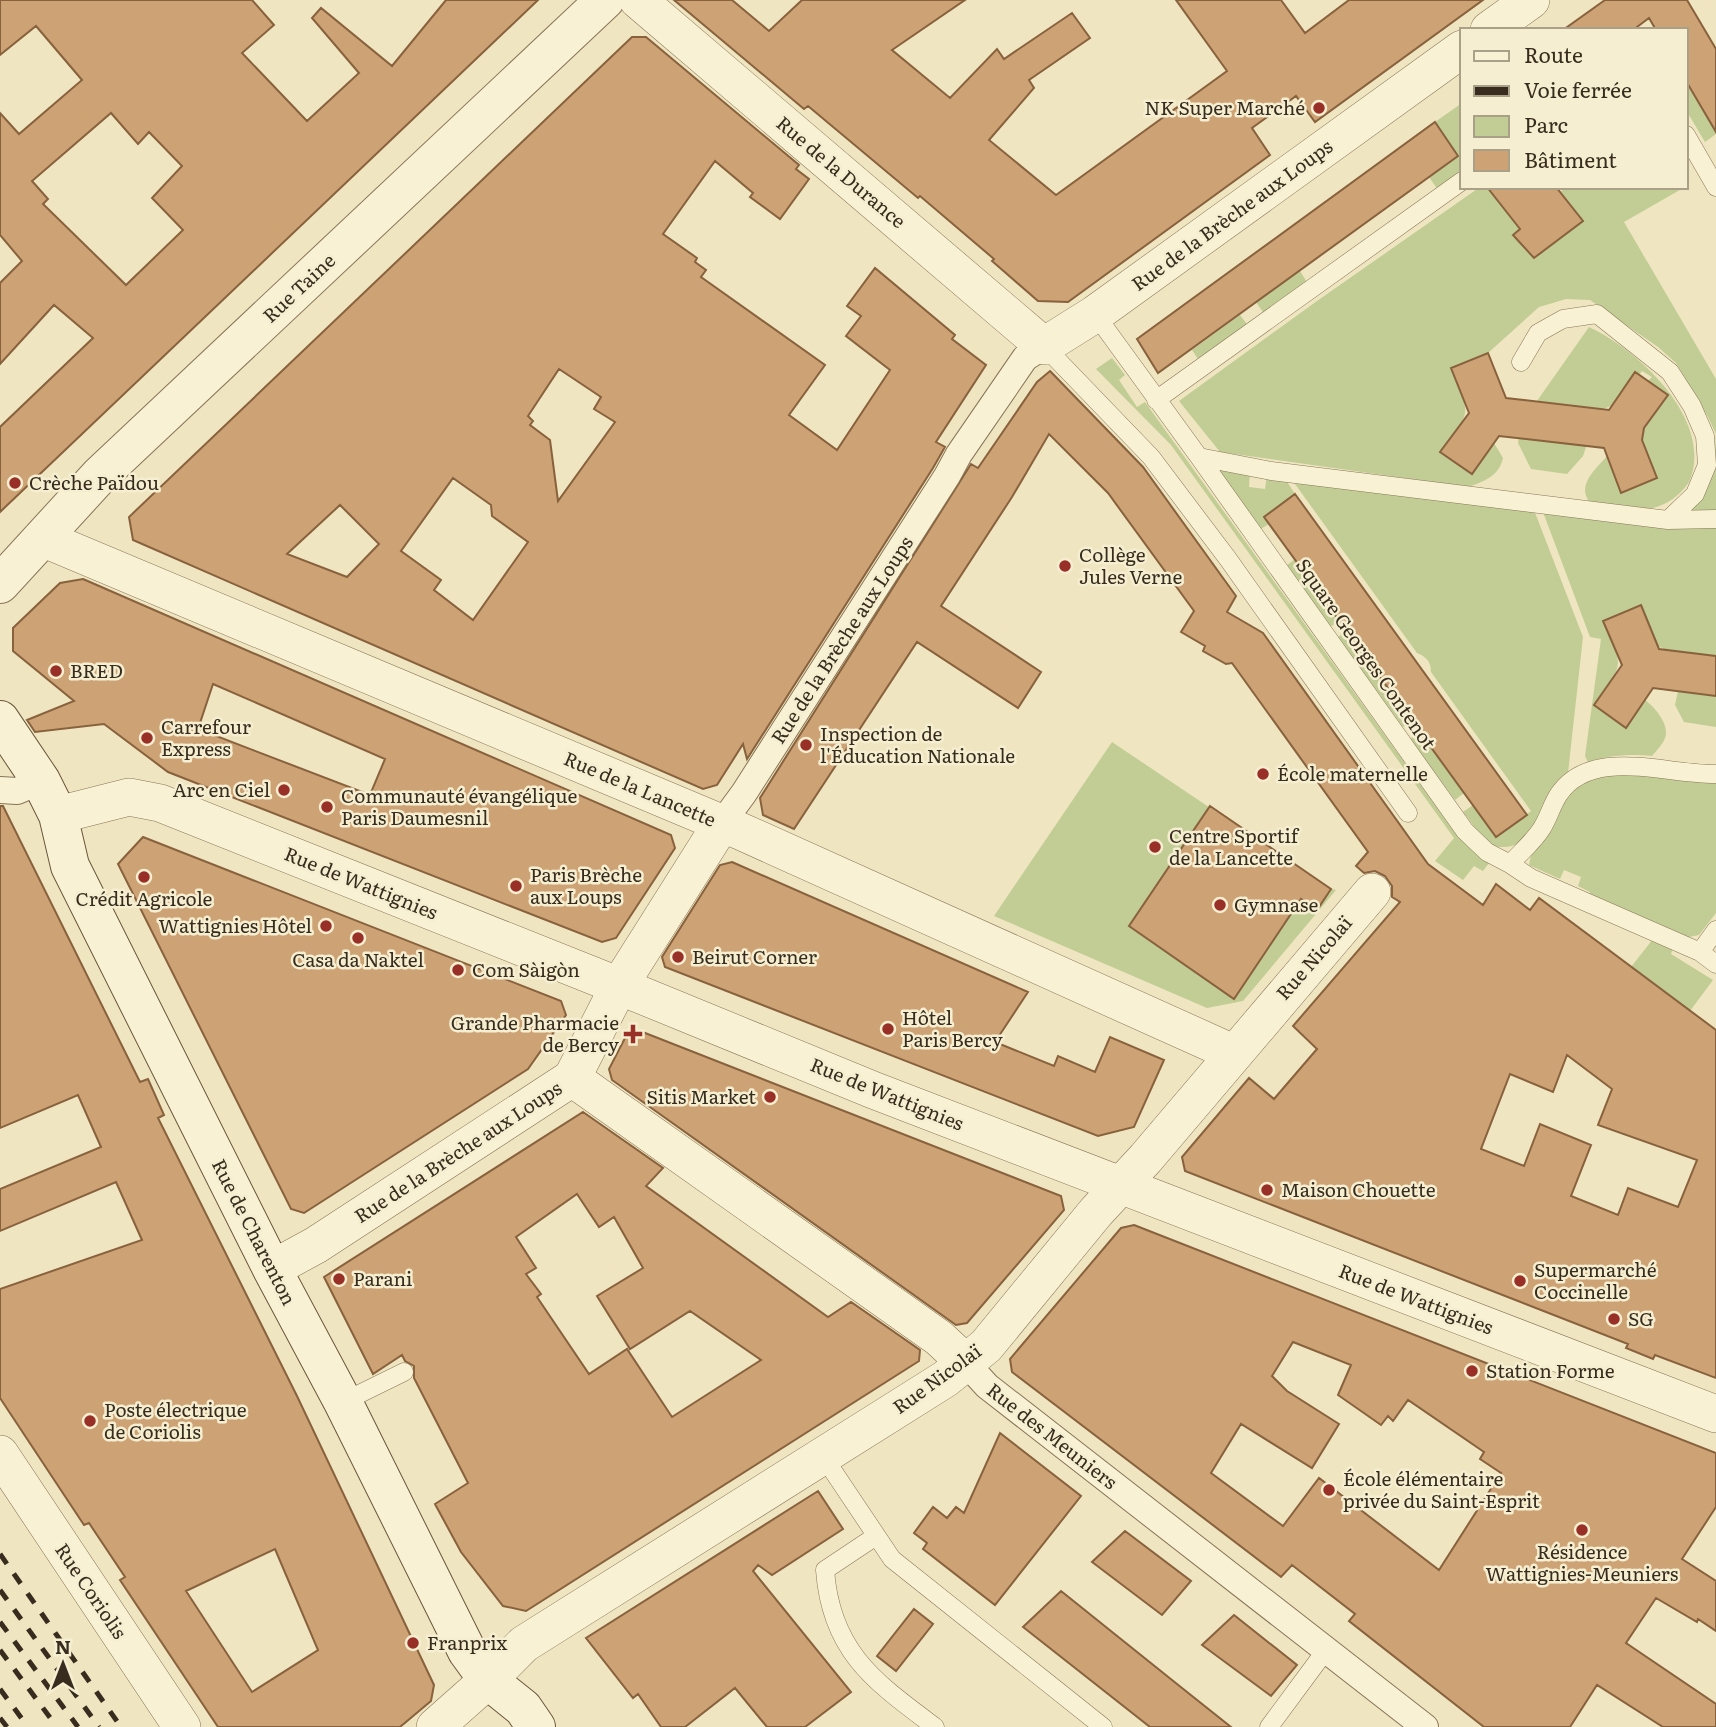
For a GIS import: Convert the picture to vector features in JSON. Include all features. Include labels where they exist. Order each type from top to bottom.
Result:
[{"type":"main road","name":"Rue Taine","points":[[0,584],[100,475],[605,0]]},
{"type":"main road","name":"Rue de Charenton","points":[[0,720],[41,780],[58,815],[70,866],[467,1651],[488,1680],[523,1708],[536,1727]]},
{"type":"street","name":"Rue de la Durance","points":[[638,0],[1044,346]]},
{"type":"street","points":[[1492,28],[1531,0]]},
{"type":"street","name":"Rue de la Brèche aux Loups","points":[[272,1269],[316,1245],[572,1077],[619,986],[959,454],[1025,358],[1095,314],[1460,50]]},
{"type":"street","name":"Rue de la Lancette","points":[[42,538],[722,823],[1233,1053]]},
{"type":"street","points":[[0,790],[17,791],[41,780]]},
{"type":"street","name":"Rue de Wattignies","points":[[58,815],[129,797],[160,803],[873,1090],[1716,1414]]},
{"type":"street","name":"Rue Nicolaï","points":[[435,1727],[524,1644],[945,1379],[986,1346],[1120,1185],[1372,892]]},
{"type":"street","name":"Rue des Meuniers","points":[[572,1077],[939,1338],[987,1386],[1425,1727]]},
{"type":"street","name":"Rue Coriolis","points":[[0,1454],[182,1727]]},
{"type":"lane","points":[[1688,138],[1716,187]]},
{"type":"lane","points":[[1156,400],[1460,182]]},
{"type":"lane","name":"Square Georges Contenot","points":[[1095,314],[1465,831],[1486,852],[1531,878],[1700,952],[1716,964]]},
{"type":"lane","points":[[1521,362],[1538,333],[1563,319],[1597,314],[1670,372],[1692,405],[1705,436],[1707,466],[1695,494],[1668,520]]},
{"type":"lane","points":[[1044,346],[1151,457],[1228,559],[1408,813]]},
{"type":"lane","points":[[1199,457],[1271,471],[1668,520],[1716,519]]},
{"type":"lane","points":[[1510,864],[1534,839],[1543,827],[1559,793],[1577,775],[1608,765],[1716,774]]},
{"type":"lane","points":[[1700,952],[1716,930]]},
{"type":"lane","points":[[343,1402],[404,1373]]},
{"type":"lane","points":[[823,1456],[891,1559],[1104,1727]]},
{"type":"lane","points":[[876,1536],[825,1570],[831,1606],[839,1630],[861,1666],[935,1727]]},
{"type":"lane","points":[[1269,1727],[1326,1650]]},
{"type":"green space","points":[[1690,88],[1716,132],[1705,142],[1688,113]]},
{"type":"green space","points":[[1460,104],[1460,174],[1438,190],[1429,177],[1458,156],[1435,122]]},
{"type":"green space","points":[[1477,189],[1489,189],[1514,221],[1526,213],[1531,220],[1513,235],[1534,258],[1583,221],[1560,192],[1564,189],[1682,189],[1624,222],[1716,379],[1716,434],[1676,363],[1658,347],[1590,300],[1566,299],[1539,307],[1488,353],[1451,368],[1465,405],[1465,412],[1458,428],[1441,452],[1471,474],[1494,443],[1503,458],[1501,464],[1495,474],[1480,482],[1468,487],[1220,452],[1179,401]]},
{"type":"green space","points":[[1300,271],[1308,284],[1265,315],[1256,302]]},
{"type":"green space","points":[[1240,315],[1249,327],[1200,362],[1192,350]]},
{"type":"green space","points":[[1589,327],[1629,352],[1649,370],[1682,412],[1692,435],[1694,459],[1689,482],[1664,504],[1631,509],[1591,504],[1585,491],[1588,478],[1607,456],[1621,493],[1657,478],[1642,440],[1644,428],[1667,395],[1648,381],[1652,377],[1642,371],[1639,375],[1635,372],[1611,406],[1603,409],[1537,401]]},
{"type":"green space","points":[[1112,358],[1125,375],[1119,380],[1137,407],[1145,402],[1453,830],[1489,863],[1483,871],[1474,866],[1463,880],[1435,861],[1454,838],[1171,445],[1096,369]]},
{"type":"green space","points":[[1716,434],[1716,515],[1686,514],[1714,473]]},
{"type":"green space","points":[[1519,436],[1577,445],[1587,444],[1583,456],[1567,474],[1531,469],[1518,443]]},
{"type":"green space","points":[[1221,467],[1250,472],[1249,487],[1265,489],[1267,475],[1284,477],[1295,494],[1264,517],[1269,524],[1259,530],[1217,474]]},
{"type":"green space","points":[[1290,477],[1534,510],[1583,637],[1568,773],[1552,788],[1528,834],[1513,846],[1490,844],[1463,812],[1473,805],[1496,837],[1531,811],[1431,672],[1428,660],[1417,653]]},
{"type":"green space","points":[[1543,512],[1682,528],[1716,526],[1716,656],[1658,646],[1641,606],[1604,621],[1618,658],[1618,665],[1611,681],[1594,705],[1626,728],[1645,700],[1649,703],[1661,717],[1666,733],[1663,743],[1652,756],[1620,756],[1588,762],[1585,756],[1601,639],[1590,637]]},
{"type":"green space","points":[[1295,559],[1339,621],[1330,627],[1286,566]]},
{"type":"green space","points":[[1346,631],[1412,721],[1403,727],[1338,637]]},
{"type":"green space","points":[[1678,691],[1716,696],[1716,727],[1684,722],[1675,705]]},
{"type":"green space","points":[[1420,732],[1464,793],[1455,800],[1410,739]]},
{"type":"green space","name":"Centre Sportif de la Lancette","points":[[1112,742],[1336,890],[1243,1001],[1207,1008],[994,916]]},
{"type":"green space","points":[[1613,771],[1716,782],[1716,913],[1699,935],[1684,938],[1588,897],[1590,892],[1578,886],[1581,877],[1564,870],[1560,879],[1529,865],[1531,855],[1574,786]]},
{"type":"green space","points":[[1653,939],[1673,948],[1671,954],[1713,980],[1690,1011],[1631,967]]},
{"type":"building","points":[[0,0],[252,0],[274,25],[242,53],[307,121],[359,73],[312,18],[321,8],[392,66],[446,0],[538,0],[0,512],[0,427],[93,338],[54,305],[0,364],[0,283],[22,261],[0,235],[0,113],[19,134],[82,80],[36,26],[0,55]],"holes":[[[111,113],[138,144],[149,132],[182,166],[152,198],[183,230],[126,285],[43,204],[48,199],[32,181]]]},
{"type":"building","points":[[674,0],[732,0],[769,31],[802,0],[965,0],[892,50],[950,98],[997,49],[1004,59],[1072,13],[1090,38],[1029,80],[1034,88],[989,140],[1056,195],[1227,71],[1176,0],[1281,0],[1305,33],[1349,0],[1483,0],[1315,122],[1296,96],[1252,128],[1270,155],[1068,302],[1038,301],[992,261],[994,259],[920,196],[918,198],[808,106],[804,109]]},
{"type":"building","points":[[1605,0],[1687,0],[1716,49],[1716,132],[1688,84],[1688,28],[1655,28],[1649,18],[1636,28],[1566,28]]},
{"type":"building","points":[[632,37],[646,37],[799,165],[796,169],[809,179],[780,219],[750,197],[753,193],[715,161],[663,234],[697,258],[695,262],[706,270],[701,277],[825,365],[789,415],[837,450],[890,370],[846,336],[861,316],[847,306],[875,268],[955,335],[952,339],[986,365],[936,442],[945,447],[933,468],[747,759],[743,744],[717,785],[703,789],[133,540],[129,517]],"holes":[[[559,369],[601,397],[594,409],[615,422],[558,501],[550,440],[530,425],[533,421],[528,416]],[[453,478],[491,505],[492,516],[528,542],[473,620],[434,590],[441,580],[401,551]],[[340,505],[379,544],[347,577],[287,554]]]},
{"type":"building","points":[[1435,122],[1458,156],[1158,373],[1137,339]]},
{"type":"building","points":[[1489,189],[1558,189],[1583,221],[1534,258],[1513,235],[1520,229]]},
{"type":"building","points":[[1488,353],[1506,398],[1609,410],[1635,372],[1668,395],[1644,428],[1642,440],[1657,478],[1621,493],[1604,448],[1499,436],[1472,474],[1440,452],[1469,413],[1451,368]]},
{"type":"building","points":[[1050,371],[1143,467],[1236,596],[1227,612],[1263,633],[1428,864],[1483,905],[1496,884],[1530,910],[1539,898],[1716,1030],[1716,1378],[1655,1355],[1653,1359],[1626,1348],[1628,1344],[1185,1171],[1182,1157],[1249,1078],[1274,1099],[1317,1049],[1293,1026],[1400,902],[1392,897],[1392,886],[1385,876],[1375,871],[1364,873],[1356,866],[1368,852],[1232,663],[1226,664],[1203,651],[1205,646],[1181,632],[1194,611],[1108,493],[1049,434],[1012,497],[941,606],[1041,672],[1018,708],[917,642],[794,829],[763,815],[760,798],[971,464],[978,468],[1037,382]],"holes":[[[1567,1055],[1612,1089],[1598,1125],[1697,1160],[1678,1207],[1628,1188],[1618,1215],[1571,1196],[1591,1145],[1540,1124],[1524,1166],[1481,1149],[1510,1074],[1553,1092]]]},
{"type":"building","points":[[1295,494],[1527,815],[1496,837],[1264,517]]},
{"type":"building","points":[[83,579],[671,835],[675,848],[616,938],[602,942],[168,772],[104,724],[35,732],[27,720],[74,701],[13,651],[13,628],[60,583]],"holes":[[[213,684],[385,759],[370,795],[198,729]]]},
{"type":"building","points":[[1641,605],[1659,649],[1716,656],[1716,696],[1653,688],[1626,728],[1594,705],[1622,665],[1603,621]]},
{"type":"building","points":[[0,806],[3,806],[140,1082],[148,1079],[164,1115],[158,1118],[297,1396],[434,1685],[431,1701],[400,1727],[218,1727],[120,1580],[125,1577],[89,1523],[84,1525],[0,1398],[0,1289],[142,1240],[116,1182],[0,1231],[0,1189],[101,1147],[78,1095],[0,1128]],"holes":[[[275,1549],[318,1650],[252,1692],[186,1591]]]},
{"type":"building","name":"Gymnase","points":[[1210,806],[1331,889],[1317,910],[1301,899],[1234,999],[1129,926]]},
{"type":"building","points":[[143,837],[561,1001],[566,1015],[528,1069],[304,1213],[291,1209],[118,864]]},
{"type":"building","points":[[732,862],[1028,992],[995,1042],[1054,1066],[1058,1056],[1095,1072],[1110,1037],[1164,1060],[1134,1127],[1098,1136],[665,967],[662,957],[720,865]]},
{"type":"building","points":[[640,1031],[1061,1196],[1064,1210],[967,1323],[956,1325],[612,1080],[609,1069],[626,1036]]},
{"type":"building","points":[[583,1112],[663,1168],[646,1186],[828,1317],[851,1302],[920,1350],[919,1361],[526,1611],[503,1606],[461,1552],[435,1504],[468,1483],[414,1378],[414,1366],[405,1361],[402,1355],[373,1374],[324,1277]],"holes":[[[577,1194],[599,1227],[614,1217],[643,1268],[597,1296],[630,1349],[690,1311],[761,1360],[672,1417],[627,1349],[589,1374],[537,1297],[541,1294],[526,1274],[536,1268],[516,1237]]]},
{"type":"building","points":[[1134,1225],[1716,1453],[1716,1507],[1682,1559],[1716,1581],[1716,1631],[1656,1598],[1626,1643],[1716,1704],[1716,1727],[1663,1727],[1597,1685],[1570,1727],[1484,1727],[1349,1621],[1355,1614],[1292,1565],[1281,1577],[1012,1372],[1010,1359],[1121,1228]],"holes":[[[1293,1342],[1351,1365],[1338,1395],[1381,1425],[1388,1416],[1393,1421],[1408,1400],[1484,1452],[1480,1459],[1501,1473],[1439,1570],[1319,1478],[1283,1526],[1211,1473],[1241,1424],[1312,1468],[1339,1424],[1287,1391],[1272,1376]]]},
{"type":"building","points":[[1000,1433],[1081,1496],[995,1605],[923,1549],[927,1543],[914,1533],[933,1507],[947,1518],[956,1507],[964,1513]]},
{"type":"building","points":[[818,1491],[843,1529],[772,1575],[758,1565],[753,1571],[851,1692],[805,1727],[767,1727],[735,1688],[685,1727],[661,1727],[638,1694],[633,1698],[586,1638]]},
{"type":"building","points":[[1125,1531],[1191,1581],[1162,1615],[1092,1562]]},
{"type":"building","points":[[1061,1591],[1231,1727],[1150,1727],[1023,1627]]},
{"type":"building","points":[[914,1609],[933,1624],[896,1671],[877,1656]]},
{"type":"building","points":[[1234,1615],[1297,1665],[1271,1696],[1202,1645]]},
{"type":"railway","points":[[0,1554],[121,1727]]},
{"type":"railway","points":[[0,1590],[99,1727]]},
{"type":"railway","points":[[0,1622],[78,1727]]},
{"type":"railway","points":[[0,1650],[57,1727]]},
{"type":"railway","points":[[0,1689],[28,1727]]},
{"type":"railway","points":[[0,1718],[7,1727]]},
{"type":"place","name":"NK Super Marché","points":[[1319,108]]},
{"type":"place","name":"Crèche Païdou","points":[[15,483]]},
{"type":"place","name":"Collège Jules Verne","points":[[1065,566]]},
{"type":"place","name":"BRED","points":[[56,671]]},
{"type":"place","name":"Carrefour Express","points":[[147,738]]},
{"type":"place","name":"Inspection de l'Éducation Nationale","points":[[806,745]]},
{"type":"place","name":"École maternelle","points":[[1263,774]]},
{"type":"place","name":"Arc en Ciel","points":[[284,790]]},
{"type":"place","name":"Communauté évangélique Paris Daumesnil","points":[[327,807]]},
{"type":"place","name":"Centre Sportif de la Lancette","points":[[1155,847]]},
{"type":"place","name":"Crédit Agricole","points":[[144,877]]},
{"type":"place","name":"Paris Brèche aux Loups","points":[[516,886]]},
{"type":"place","name":"Gymnase","points":[[1220,905]]},
{"type":"place","name":"Wattignies Hôtel","points":[[326,926]]},
{"type":"place","name":"Casa da Naktel","points":[[358,938]]},
{"type":"place","name":"Beirut Corner","points":[[678,957]]},
{"type":"place","name":"Com Sàigòn","points":[[458,970]]},
{"type":"place","name":"Hôtel Paris Bercy","points":[[888,1029]]},
{"type":"place","name":"Grande Pharmacie de Bercy","points":[[633,1034]]},
{"type":"place","name":"Sitis Market","points":[[770,1097]]},
{"type":"place","name":"Maison Chouette","points":[[1267,1190]]},
{"type":"place","name":"Parani","points":[[339,1279]]},
{"type":"place","name":"Supermarché Coccinelle","points":[[1520,1281]]},
{"type":"place","name":"SG","points":[[1614,1319]]},
{"type":"place","name":"Station Forme","points":[[1472,1371]]},
{"type":"place","name":"Poste électrique de Coriolis","points":[[90,1421]]},
{"type":"place","name":"École élémentaire privée du Saint-Esprit","points":[[1329,1490]]},
{"type":"place","name":"Résidence Wattignies-Meuniers","points":[[1582,1530]]},
{"type":"place","name":"Franprix","points":[[413,1643]]}]
